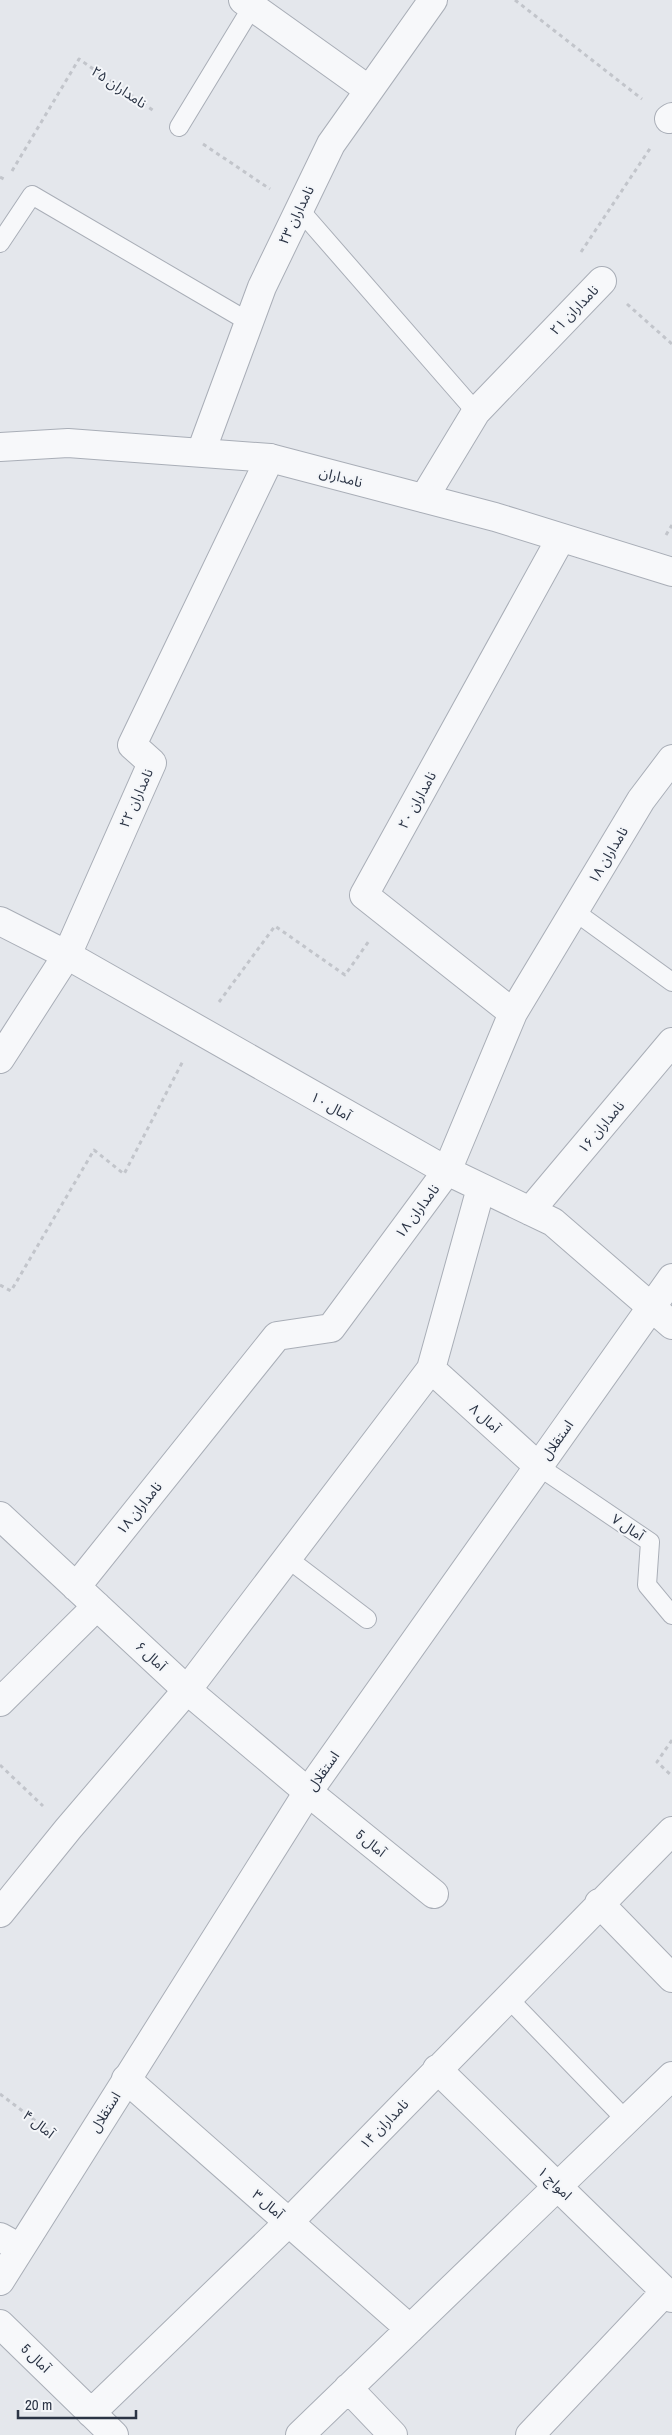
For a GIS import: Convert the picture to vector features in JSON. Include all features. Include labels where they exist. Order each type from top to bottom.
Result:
[{"type":"street","name":"نامداران ۲۳","points":[[200,452],[262,287],[331,144],[433,0]]},
{"type":"street","points":[[247,3],[369,90]]},
{"type":"street","name":"نامداران ۲۱","points":[[424,498],[476,412],[602,281]]},
{"type":"street","name":"نامداران","points":[[3,452],[68,443],[270,458],[495,517],[672,572]]},
{"type":"street","name":"نامداران ۲۲","points":[[0,1058],[66,955],[152,763],[132,746],[270,458]]},
{"type":"street","name":"نامداران ۲۰","points":[[513,1013],[364,895],[561,538]]},
{"type":"street","name":"نامداران ۱۸","points":[[76,1587],[277,1336],[330,1328],[447,1171],[513,1013],[641,800],[672,759]]},
{"type":"street","name":"آمال ۱۰","points":[[0,921],[66,955],[447,1171],[553,1222],[672,1325]]},
{"type":"street","name":"نامداران ۱۶","points":[[530,1211],[672,1042]]},
{"type":"street","points":[[0,1913],[68,1829],[187,1690],[431,1369],[481,1188]]},
{"type":"street","name":"استقلال","points":[[0,2281],[10,2243],[79,2154],[308,1792],[672,1278]]},
{"type":"street","name":"آمال ۸","points":[[431,1369],[538,1466]]},
{"type":"street","name":"آمال ۶","points":[[0,1516],[187,1690],[308,1792]]},
{"type":"street","points":[[0,1702],[97,1606]]},
{"type":"street","name":"آمال 5","points":[[308,1792],[434,1894]]},
{"type":"street","name":"نامداران ۱۴","points":[[91,2413],[288,2222],[599,1903],[672,1831]]},
{"type":"street","points":[[599,1903],[672,1978]]},
{"type":"street","name":"امواج ۱","points":[[437,2069],[668,2295]]},
{"type":"street","points":[[300,2435],[672,2076]]},
{"type":"street","name":"آمال ۳","points":[[126,2079],[410,2329]]},
{"type":"street","points":[[530,2435],[668,2295]]},
{"type":"street","name":"آمال 5","points":[[0,2324],[114,2435]]},
{"type":"street","points":[[348,2388],[393,2435]]},
{"type":"lane","points":[[179,127],[247,3]]},
{"type":"lane","points":[[0,243],[32,196],[249,322]]},
{"type":"lane","points":[[300,209],[476,412]]},
{"type":"lane","points":[[574,910],[672,982]]},
{"type":"lane","name":"آمال ۷","points":[[538,1466],[650,1542],[647,1586],[672,1615]]},
{"type":"lane","points":[[287,1558],[367,1619]]},
{"type":"lane","points":[[507,1997],[626,2120]]},
{"type":"path","points":[[515,0],[670,118]]},
{"type":"path","name":"نامداران ۲۵","points":[[0,177],[7,180],[79,60],[300,209]]},
{"type":"path","name":"نامداران ۲۱","points":[[602,281],[579,255],[670,118]]},
{"type":"path","points":[[602,281],[672,344]]},
{"type":"path","points":[[0,1285],[11,1291],[94,1150],[124,1174],[198,1030],[275,926],[345,975],[388,914]]},
{"type":"path","points":[[672,1740],[657,1762],[672,1776]]},
{"type":"path","points":[[0,1765],[68,1829]]},
{"type":"path","name":"آمال ۴","points":[[0,2094],[79,2154]]}]
